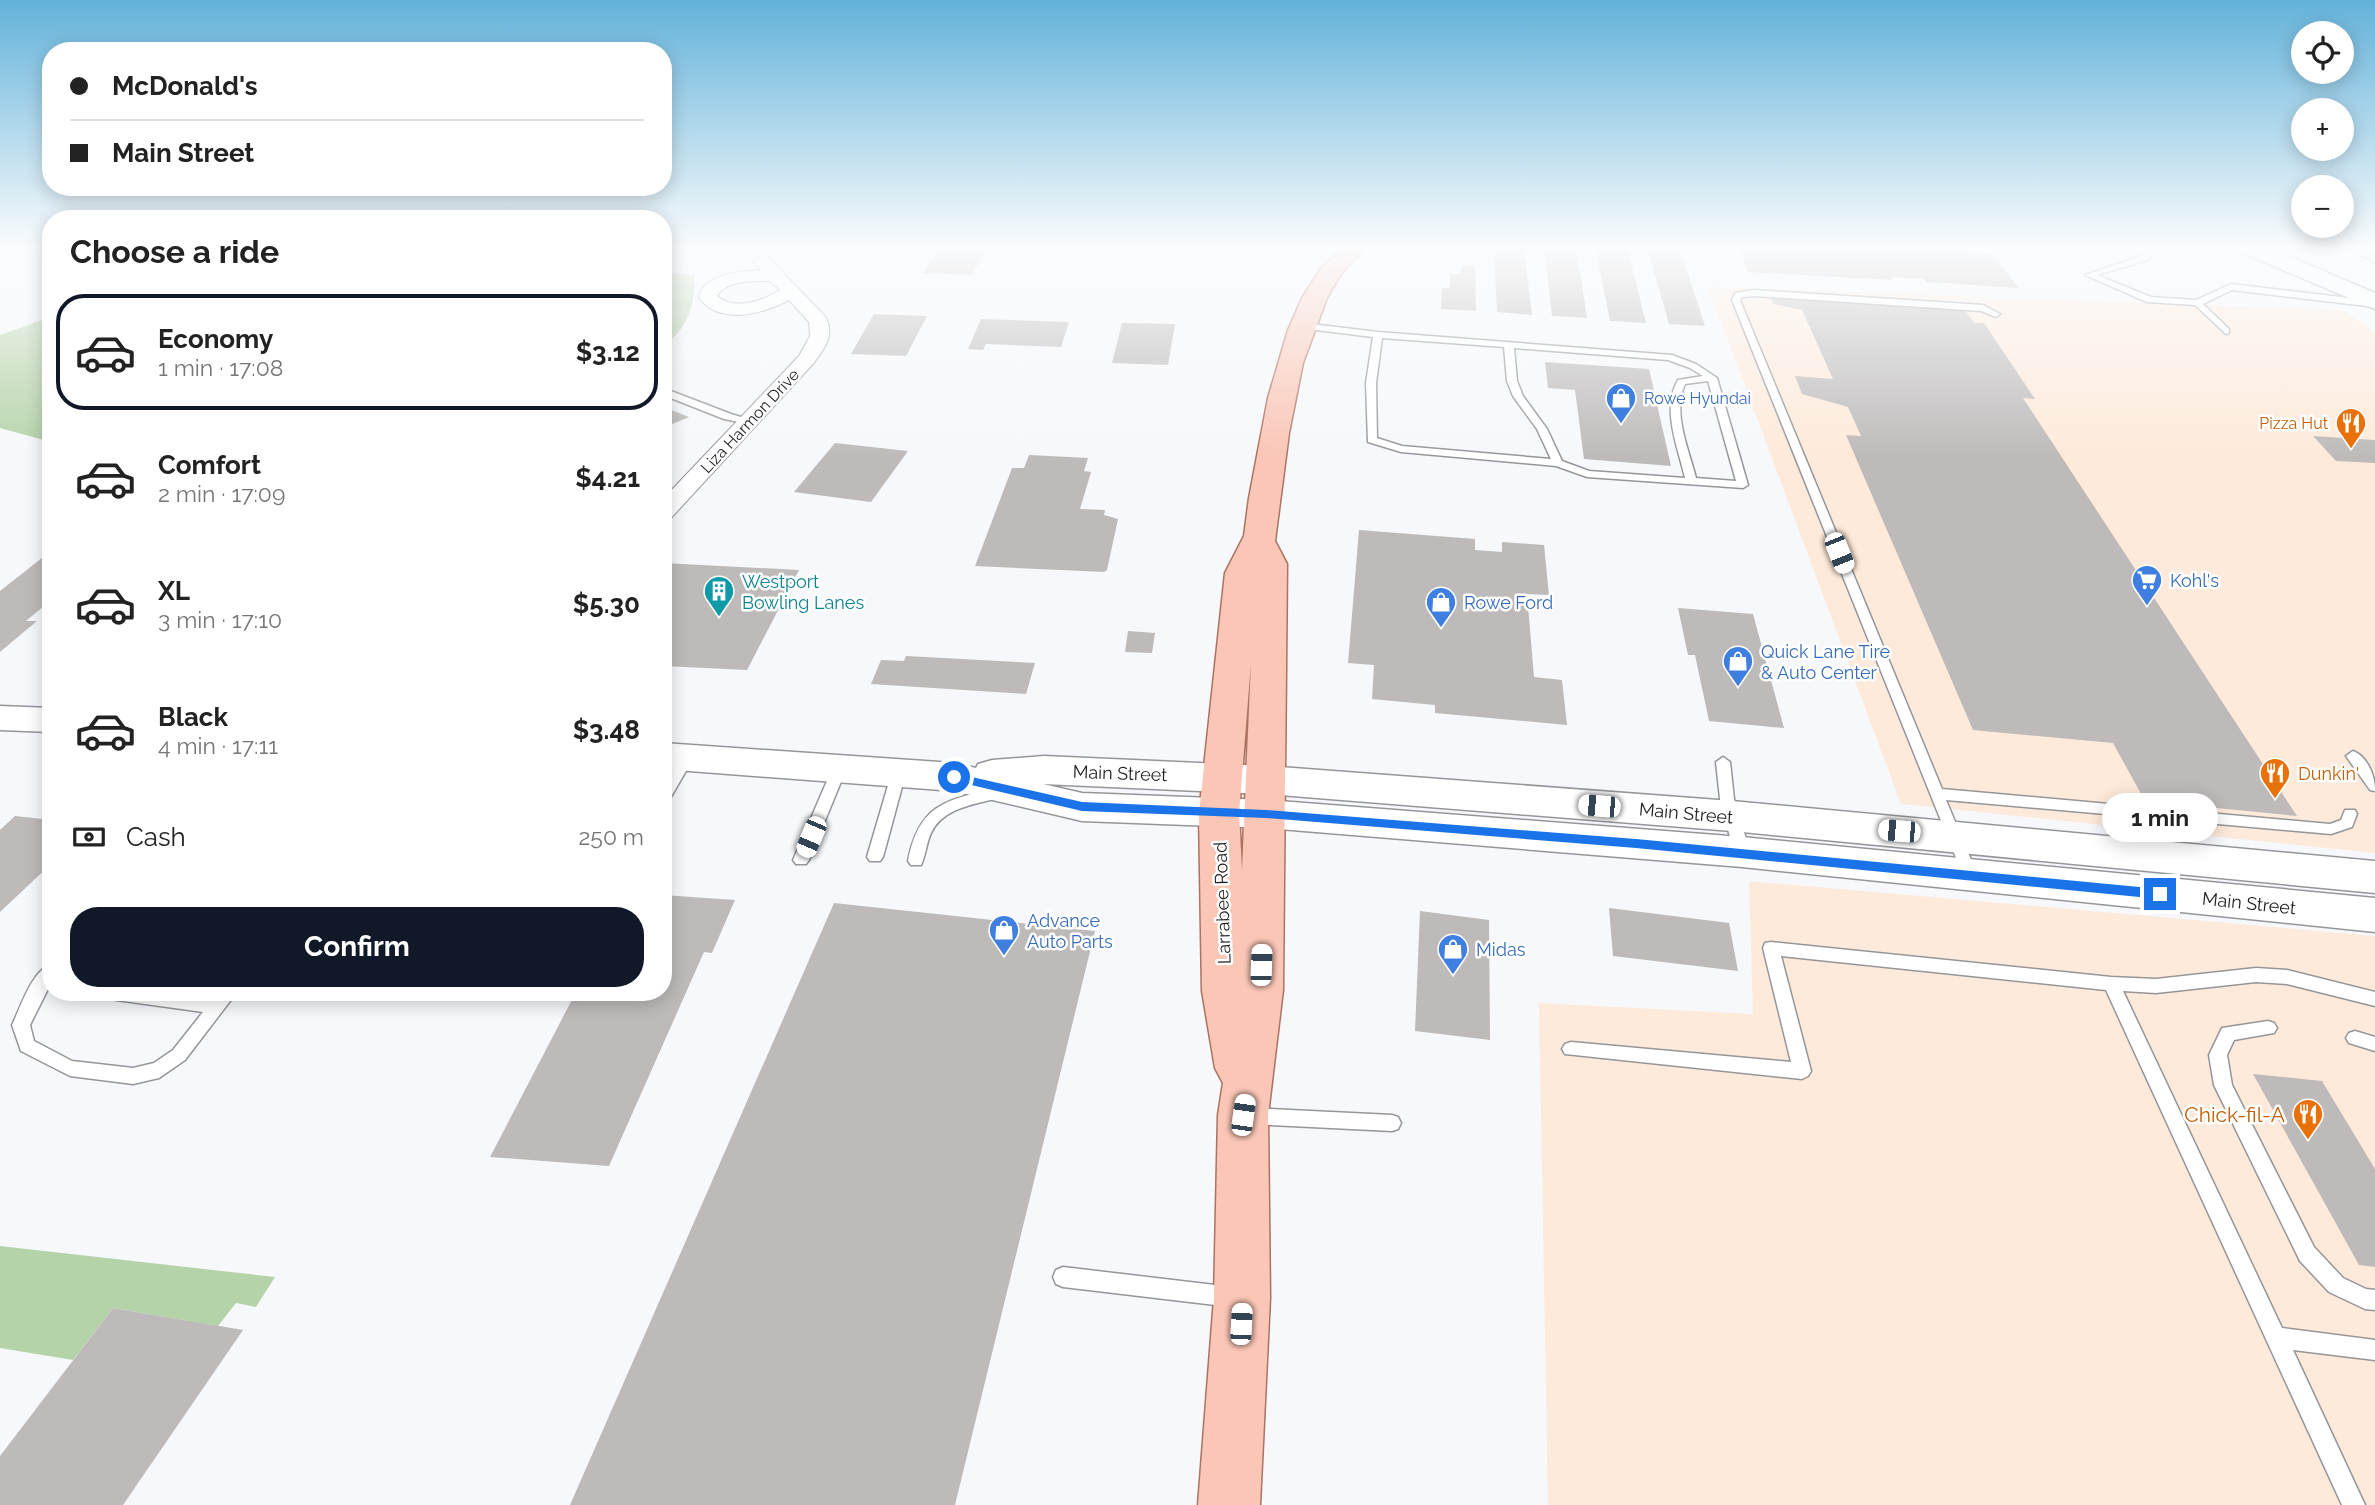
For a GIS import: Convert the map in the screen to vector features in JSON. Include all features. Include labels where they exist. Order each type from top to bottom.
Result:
[{"type":"main road","name":"Larrabee Road","points":[[1244,1108],[1225,991],[1221,795],[1241,573],[1259,541],[1282,402],[1306,317]]},
{"type":"main road","name":"Larrabee Road","points":[[1229,1505],[1242,1298],[1244,1108],[1260,990],[1271,564],[1259,541]]},
{"type":"main road","points":[[0,718],[42,720]]},
{"type":"main road","name":"Main Street","points":[[675,756],[954,777],[1082,807],[1221,795]]},
{"type":"main road","name":"Main Street","points":[[954,777],[1044,770],[1221,795],[1737,834],[1954,836],[2375,877]]},
{"type":"main road","name":"Main Street","points":[[1737,834],[1970,875],[2375,915]]},
{"type":"street","name":"Liza Harmon Drive","points":[[672,503],[806,360],[821,340],[822,329],[815,317]]},
{"type":"lane","points":[[1743,317],[1970,875]]},
{"type":"lane","points":[[2212,317],[2226,331]]},
{"type":"lane","points":[[1303,326],[1378,335],[1669,357],[1693,366],[1712,378],[1743,485],[1587,474],[1558,463],[1401,449],[1372,440],[1371,383],[1378,335]]},
{"type":"lane","points":[[1509,346],[1512,381],[1518,396],[1542,429],[1558,463]]},
{"type":"lane","points":[[1691,481],[1675,410],[1677,388],[1681,382],[1712,378]]},
{"type":"lane","points":[[672,395],[728,417],[749,421]]},
{"type":"lane","points":[[2353,756],[2375,786]]},
{"type":"lane","points":[[1723,762],[1737,834]]},
{"type":"lane","points":[[801,860],[840,767]]},
{"type":"lane","points":[[875,857],[899,772]]},
{"type":"lane","points":[[916,861],[918,839],[932,818],[957,803],[1015,791]]},
{"type":"lane","points":[[1938,794],[2330,829],[2347,823],[2350,814]]},
{"type":"lane","points":[[1571,1049],[1802,1071],[1771,948],[2111,984],[2156,986],[2256,975],[2287,977],[2375,999]]},
{"type":"lane","points":[[2111,984],[2354,1505]]},
{"type":"lane","points":[[42,989],[21,1025],[27,1046],[70,1068],[134,1076],[159,1070],[179,1055],[222,1001]]},
{"type":"lane","points":[[174,1001],[218,1007]]},
{"type":"lane","points":[[2269,1028],[2228,1032],[2218,1055],[2223,1085],[2307,1254],[2336,1285],[2365,1299],[2375,1300]]},
{"type":"lane","points":[[2355,1038],[2375,1044]]},
{"type":"lane","points":[[1244,1108],[1392,1123]]},
{"type":"lane","points":[[1063,1277],[1242,1298]]},
{"type":"lane","points":[[2276,1338],[2375,1350]]},
{"type":"shaded area","points":[[1719,317],[2353,317],[2375,332],[2375,853],[1901,804]]},
{"type":"shaded area","points":[[1749,881],[2375,936],[2375,1505],[1548,1505],[1539,1003],[1753,1014]]},
{"type":"green space","points":[[672,317],[688,317],[684,323],[672,339]]},
{"type":"green space","points":[[42,320],[42,440],[0,428],[0,335]]},
{"type":"green space","points":[[0,1246],[275,1277],[256,1307],[236,1303],[218,1326],[113,1308],[73,1360],[0,1348]]},
{"type":"building","points":[[872,317],[926,317],[906,356],[851,354]]},
{"type":"building","points":[[1609,317],[1645,317],[1646,323],[1610,321]]},
{"type":"building","points":[[1667,317],[1702,317],[1705,326],[1669,324]]},
{"type":"building","points":[[1805,317],[1970,317],[1974,323],[1984,323],[2035,399],[2023,398],[2297,816],[2145,801],[2113,743],[1973,730],[1846,435],[1861,436],[1848,407],[1802,394],[1795,376],[1833,379]]},
{"type":"building","points":[[981,319],[1069,322],[1061,347],[986,344],[983,350],[968,349]]},
{"type":"building","points":[[1122,323],[1175,324],[1168,365],[1112,363]]},
{"type":"building","name":"Rowe Hyundai","points":[[1545,362],[1649,369],[1671,466],[1584,459],[1575,390],[1548,388]]},
{"type":"building","points":[[672,410],[689,417],[672,424]]},
{"type":"building","name":"Pizza Hut","points":[[2313,436],[2375,440],[2375,463],[2336,461]]},
{"type":"building","points":[[835,443],[908,451],[871,502],[794,492]]},
{"type":"building","points":[[1029,455],[1088,458],[1084,471],[1091,472],[1080,509],[1105,510],[1104,515],[1118,519],[1107,570],[1104,572],[975,566],[1012,468],[1024,468]]},
{"type":"building","name":"Rowe Ford","points":[[1359,530],[1475,539],[1475,550],[1502,552],[1502,542],[1544,545],[1549,595],[1527,594],[1534,677],[1562,680],[1567,725],[1435,713],[1435,705],[1372,699],[1374,665],[1348,663]]},
{"type":"building","points":[[42,558],[42,608],[26,621],[37,621],[0,652],[0,591]]},
{"type":"building","name":"Westport Bowling Lanes","points":[[672,563],[799,570],[747,670],[672,666]]},
{"type":"building","name":"Quick Lane Tire & Auto Center","points":[[1678,608],[1753,614],[1784,728],[1709,721],[1695,655],[1688,655]]},
{"type":"building","points":[[1128,631],[1155,633],[1152,653],[1125,652]]},
{"type":"building","points":[[906,656],[1035,663],[1026,694],[871,684],[881,660],[904,661]]},
{"type":"building","points":[[15,816],[42,819],[42,872],[0,912],[0,830]]},
{"type":"building","points":[[672,896],[735,900],[712,953],[704,952],[609,1166],[490,1157],[571,1001],[672,1001]]},
{"type":"building","points":[[834,903],[1095,931],[955,1505],[570,1505]]},
{"type":"building","points":[[1609,908],[1729,923],[1738,971],[1613,956]]},
{"type":"building","name":"Midas","points":[[1420,911],[1489,920],[1490,1040],[1415,1031]]},
{"type":"building","points":[[2253,1074],[2322,1081],[2375,1169],[2375,1267],[2359,1265]]},
{"type":"building","points":[[113,1308],[243,1330],[123,1505],[0,1505],[0,1456]]},
{"type":"place","name":"Rowe Hyundai","points":[[1621,425]]},
{"type":"place","name":"Pizza Hut","points":[[2351,450]]},
{"type":"place","name":"Kohl's","points":[[2147,607]]},
{"type":"place","name":"Westport Bowling Lanes","points":[[719,618]]},
{"type":"place","name":"Rowe Ford","points":[[1441,629]]},
{"type":"place","name":"Quick Lane Tire & Auto Center","points":[[1738,688]]},
{"type":"place","name":"Dunkin'","points":[[2275,800]]},
{"type":"place","name":"Advance Auto Parts","points":[[1004,957]]},
{"type":"place","name":"Midas","points":[[1453,976]]},
{"type":"place","name":"Chick-fil-A","points":[[2308,1141]]},
{"type":"route","points":[[954,777],[1082,807],[1266,814],[1742,852],[2160,894]]}]
